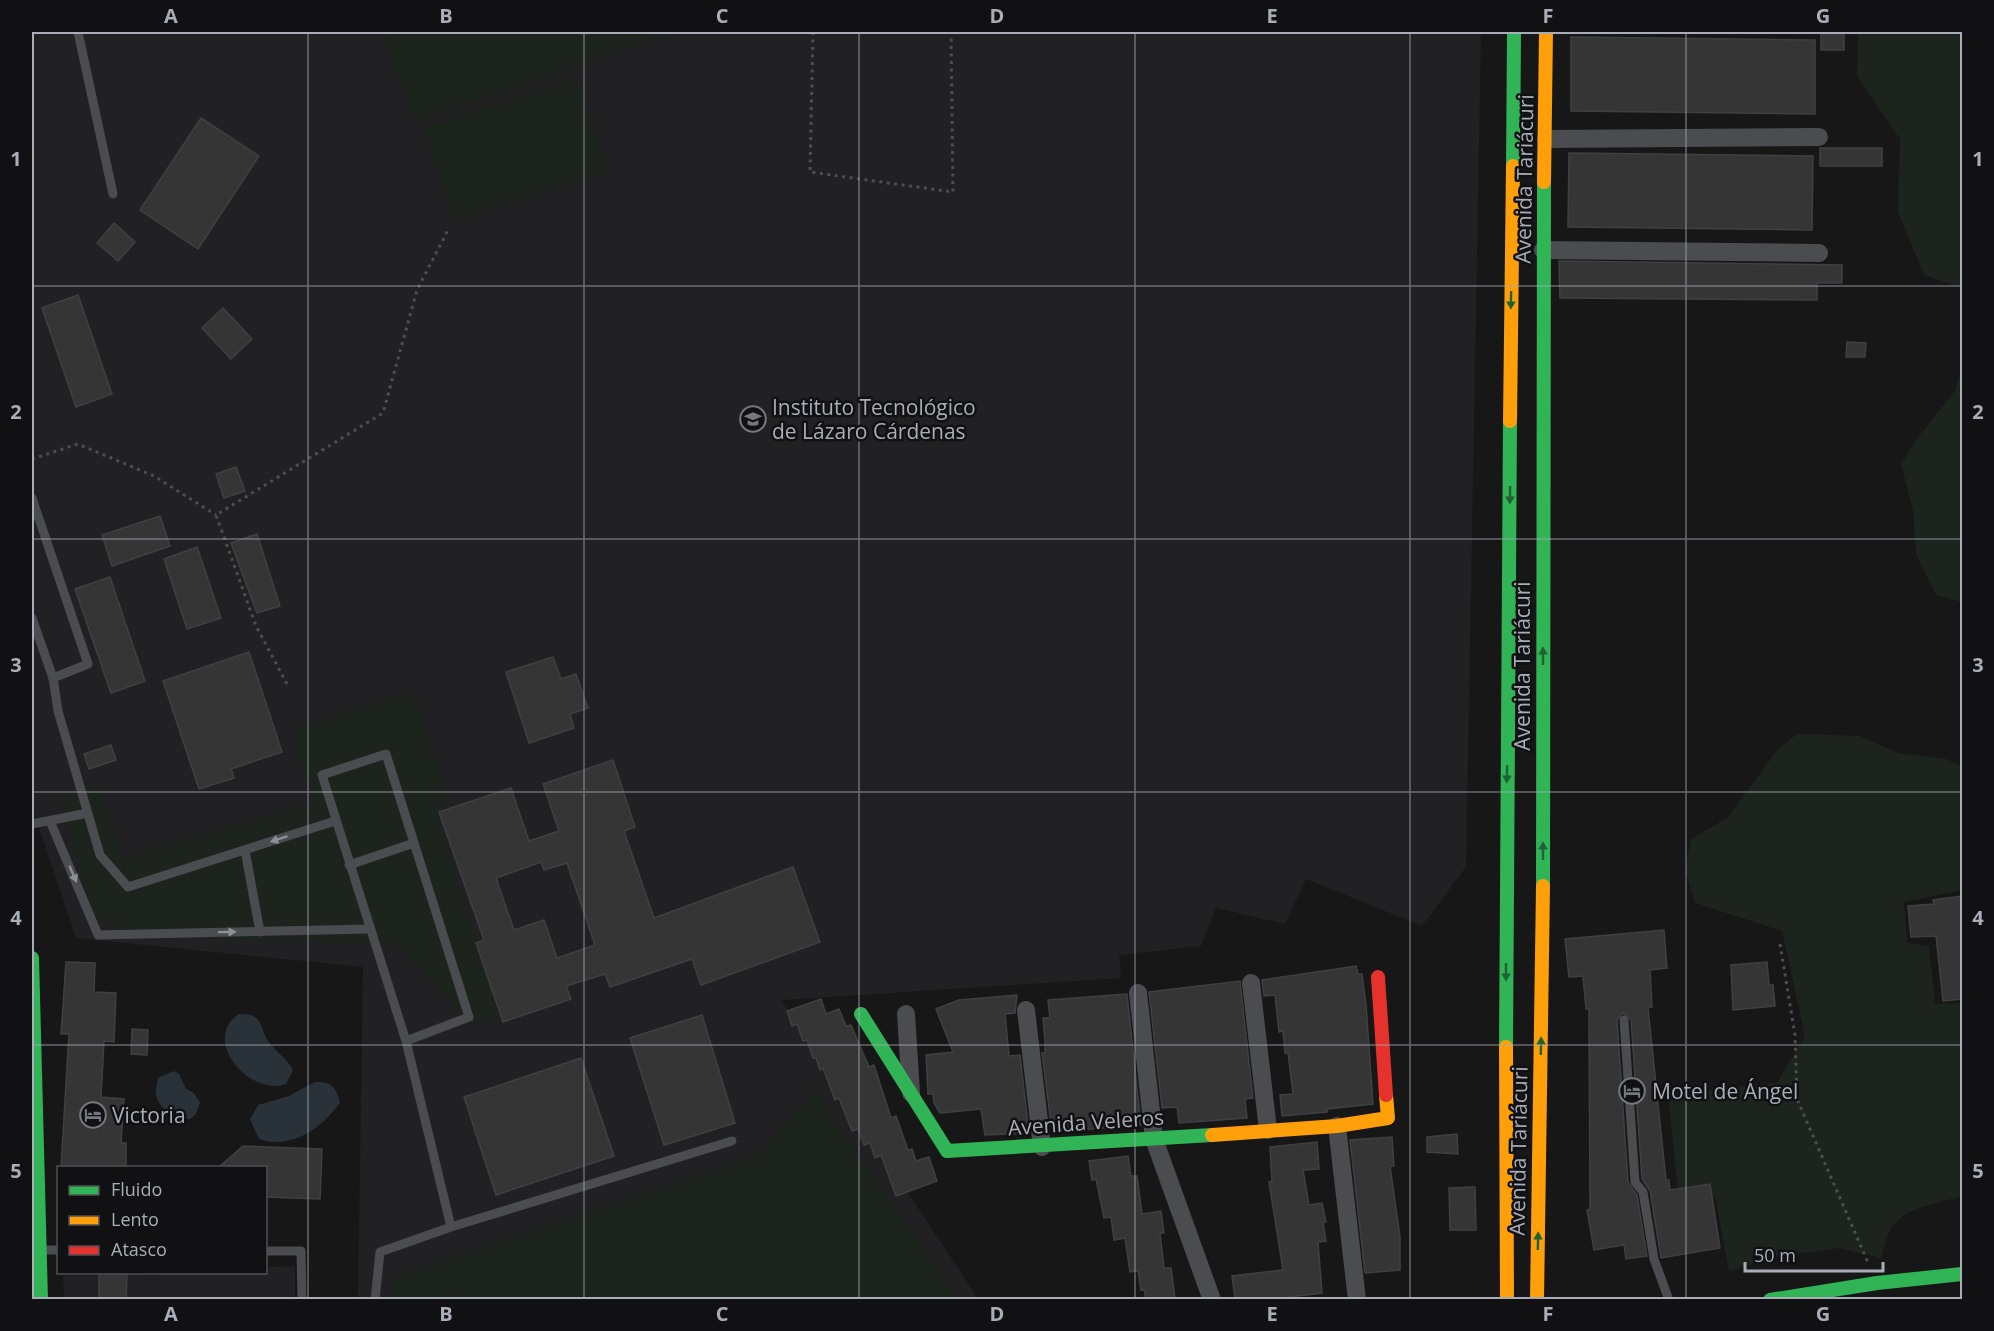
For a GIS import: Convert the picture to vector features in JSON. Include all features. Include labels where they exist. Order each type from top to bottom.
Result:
[{"type":"street","name":"Avenida Tariácuri","points":[[1507,1299],[1506,913],[1514,32]]},
{"type":"street","name":"Avenida Tariácuri","points":[[1537,1299],[1543,912],[1543,250],[1546,32]]},
{"type":"street","points":[[1546,139],[1819,136]]},
{"type":"street","points":[[1543,250],[1819,253]]},
{"type":"street","points":[[1506,913],[1543,912]]},
{"type":"street","points":[[32,958],[36,1250],[41,1299]]},
{"type":"street","name":"Avenida Veleros","points":[[861,1014],[947,1151],[1154,1139],[1337,1125],[1388,1118],[1378,977]]},
{"type":"street","points":[[1251,983],[1268,1130]]},
{"type":"street","points":[[1138,993],[1154,1139],[1212,1299]]},
{"type":"street","points":[[1026,1010],[1042,1147]]},
{"type":"street","points":[[906,1014],[911,1095]]},
{"type":"street","points":[[1337,1125],[1357,1299]]},
{"type":"street","points":[[1770,1299],[1877,1283],[1962,1274]]},
{"type":"lane","points":[[78,32],[113,194]]},
{"type":"lane","points":[[32,498],[88,663],[53,678]]},
{"type":"lane","points":[[32,618],[53,678],[58,711],[100,855],[128,887],[335,821]]},
{"type":"lane","points":[[406,1041],[469,1017],[386,754],[322,775],[406,1041],[451,1227]]},
{"type":"lane","points":[[32,824],[88,813]]},
{"type":"lane","points":[[50,820],[98,935],[370,929]]},
{"type":"lane","points":[[349,865],[414,843]]},
{"type":"lane","points":[[245,850],[260,932]]},
{"type":"lane","points":[[1624,1020],[1635,1182],[1643,1192],[1654,1259],[1669,1299]]},
{"type":"lane","points":[[375,1299],[380,1251],[732,1141]]},
{"type":"lane","points":[[36,1250],[57,1250]]},
{"type":"lane","points":[[267,1251],[301,1251],[302,1299]]},
{"type":"path","points":[[813,32],[810,172],[953,192],[951,32]]},
{"type":"path","points":[[216,515],[383,413],[417,290],[448,230]]},
{"type":"path","points":[[32,459],[78,444],[154,476],[216,515],[256,626],[287,684]]},
{"type":"path","points":[[1780,944],[1795,1035],[1797,1099],[1877,1283]]},
{"type":"shaded area","name":"Instituto Tecnológico de Lázaro Cárdenas","points":[[32,32],[1481,32],[1466,867],[1422,926],[1306,879],[1285,924],[1216,908],[1201,946],[1119,955],[1121,978],[781,1000],[978,1299],[358,1299],[363,967],[76,938],[32,807]]},
{"type":"shaded area","points":[[383,32],[674,32],[415,123]]},
{"type":"shaded area","points":[[1858,32],[1962,32],[1962,288],[1924,275],[1898,211],[1900,139],[1857,76]]},
{"type":"shaded area","points":[[578,78],[608,171],[454,221],[423,127]]},
{"type":"shaded area","points":[[1962,365],[1962,602],[1936,595],[1916,555],[1913,510],[1901,464],[1919,436],[1955,391]]},
{"type":"shaded area","points":[[416,691],[449,803],[436,807],[499,1016],[470,1024],[399,945],[139,936],[94,915],[59,797],[99,785],[122,859],[313,802],[292,729]]},
{"type":"shaded area","points":[[1797,734],[1860,736],[1898,753],[1946,759],[1962,767],[1962,890],[1904,902],[1907,943],[1929,946],[1935,1004],[1962,1003],[1962,1196],[1922,1207],[1896,1222],[1888,1233],[1881,1258],[1839,1248],[1776,1257],[1729,1271],[1715,1196],[1679,1202],[1668,1094],[1777,1083],[1805,1036],[1782,931],[1695,903],[1685,870],[1691,839],[1727,818],[1778,749]]},
{"type":"shaded area","points":[[239,1014],[256,1018],[268,1041],[293,1070],[286,1084],[272,1086],[258,1082],[234,1064],[227,1051],[225,1038],[228,1025]]},
{"type":"shaded area","points":[[174,1071],[179,1074],[186,1089],[193,1092],[200,1102],[196,1114],[190,1119],[184,1119],[168,1112],[157,1098],[158,1078]]},
{"type":"shaded area","points":[[315,1082],[329,1084],[337,1092],[340,1102],[333,1112],[315,1128],[294,1139],[271,1142],[259,1139],[250,1119],[258,1105],[289,1096]]},
{"type":"shaded area","points":[[814,1090],[960,1299],[391,1299],[391,1278],[759,1155]]},
{"type":"shaded area","points":[[295,1266],[295,1299],[64,1299],[63,1276],[267,1274],[267,1267]]},
{"type":"building","points":[[1821,32],[1844,32],[1844,50],[1821,50]]},
{"type":"building","points":[[1571,37],[1815,40],[1815,114],[1571,111]]},
{"type":"building","points":[[201,118],[259,156],[198,249],[140,210]]},
{"type":"building","points":[[1820,148],[1882,148],[1882,166],[1820,166]]},
{"type":"building","points":[[1569,153],[1813,156],[1812,230],[1568,227]]},
{"type":"building","points":[[114,223],[135,242],[118,261],[97,243]]},
{"type":"building","points":[[1559,261],[1842,265],[1842,283],[1817,283],[1817,300],[1560,298]]},
{"type":"building","points":[[78,295],[112,394],[76,407],[42,308]]},
{"type":"building","points":[[223,308],[252,339],[231,359],[202,328]]},
{"type":"building","points":[[1847,342],[1866,343],[1865,357],[1846,357]]},
{"type":"building","points":[[236,467],[245,491],[224,498],[216,474]]},
{"type":"building","points":[[160,516],[170,546],[112,566],[102,535]]},
{"type":"building","points":[[257,534],[280,606],[257,613],[231,543]]},
{"type":"building","points":[[197,547],[221,618],[187,629],[164,559]]},
{"type":"building","points":[[110,577],[145,681],[111,693],[75,589]]},
{"type":"building","points":[[249,652],[282,752],[231,769],[234,778],[199,789],[163,681]]},
{"type":"building","points":[[553,657],[561,679],[576,674],[588,708],[570,714],[574,728],[529,743],[506,672]]},
{"type":"building","points":[[111,745],[116,760],[89,769],[84,754]]},
{"type":"building","points":[[613,760],[635,827],[624,831],[654,918],[793,867],[820,942],[701,985],[692,959],[610,987],[605,974],[566,986],[571,999],[503,1022],[476,943],[484,940],[439,812],[511,788],[529,841],[559,831],[543,784]],"holes":[[[541,862],[544,870],[567,863],[595,945],[557,958],[544,920],[514,930],[496,878]]]},
{"type":"building","points":[[1962,896],[1962,999],[1943,1001],[1936,936],[1911,937],[1908,906],[1934,904],[1933,900]]},
{"type":"building","points":[[1664,930],[1667,968],[1650,970],[1652,1007],[1648,1008],[1666,1180],[1669,1180],[1670,1190],[1710,1184],[1720,1248],[1661,1258],[1650,1191],[1642,1179],[1631,1020],[1623,1013],[1617,1020],[1628,1182],[1637,1195],[1647,1256],[1626,1259],[1624,1245],[1594,1250],[1587,1210],[1590,1209],[1589,1009],[1586,1009],[1583,976],[1569,977],[1565,939]]},
{"type":"building","points":[[66,962],[95,963],[94,992],[116,993],[114,1042],[104,1041],[101,1097],[124,1099],[121,1143],[126,1143],[126,1166],[61,1166],[69,1034],[61,1034]]},
{"type":"building","points":[[1767,962],[1769,985],[1773,985],[1775,1006],[1733,1010],[1731,965]]},
{"type":"building","points":[[1356,966],[1358,974],[1362,974],[1366,1005],[1373,1104],[1327,1109],[1327,1112],[1282,1116],[1280,1095],[1293,1094],[1288,1053],[1285,1053],[1283,1031],[1279,1032],[1275,995],[1264,996],[1262,980]]},
{"type":"building","points":[[1240,981],[1253,1098],[1245,1099],[1247,1118],[1179,1123],[1177,1107],[1162,1108],[1149,992]]},
{"type":"building","points":[[1127,994],[1141,1125],[1052,1132],[1042,1053],[1045,1053],[1043,1018],[1050,1018],[1048,1000]]},
{"type":"building","points":[[1017,995],[1015,1013],[1005,1014],[1009,1056],[1020,1055],[1029,1133],[985,1135],[981,1109],[940,1113],[934,1103],[933,1094],[928,1094],[926,1055],[953,1052],[936,1009],[959,1000]]},
{"type":"building","points":[[821,999],[826,1014],[839,1009],[846,1026],[851,1025],[869,1067],[874,1065],[891,1118],[896,1116],[908,1150],[912,1149],[916,1161],[929,1157],[937,1181],[896,1196],[881,1155],[875,1158],[870,1143],[864,1145],[858,1129],[852,1131],[839,1098],[835,1100],[823,1068],[820,1070],[807,1040],[803,1041],[797,1024],[792,1026],[787,1011]]},
{"type":"building","points":[[702,1015],[735,1123],[664,1145],[630,1038]]},
{"type":"building","points":[[132,1029],[148,1030],[147,1055],[131,1054]]},
{"type":"building","points":[[581,1058],[614,1156],[496,1195],[464,1097]]},
{"type":"building","points":[[1457,1134],[1458,1154],[1427,1152],[1427,1137]]},
{"type":"building","points":[[1392,1137],[1394,1166],[1390,1166],[1400,1237],[1400,1270],[1365,1273],[1350,1140]]},
{"type":"building","points":[[1317,1142],[1319,1169],[1303,1170],[1309,1205],[1322,1203],[1326,1222],[1323,1222],[1326,1241],[1318,1242],[1322,1293],[1282,1298],[1235,1299],[1232,1276],[1283,1270],[1269,1182],[1272,1181],[1270,1147]]},
{"type":"building","points":[[243,1146],[322,1149],[320,1199],[267,1197],[267,1166],[220,1166]]},
{"type":"building","points":[[1128,1156],[1131,1176],[1137,1176],[1142,1214],[1161,1211],[1164,1233],[1160,1233],[1164,1268],[1171,1268],[1175,1299],[1146,1299],[1144,1289],[1141,1290],[1138,1271],[1130,1272],[1125,1238],[1114,1240],[1111,1217],[1104,1218],[1096,1179],[1092,1180],[1089,1161]]},
{"type":"building","points":[[1475,1187],[1476,1230],[1450,1230],[1449,1188]]},
{"type":"building","points":[[99,1274],[127,1274],[126,1299],[99,1299]]},
{"type":"traffic: fast","points":[[1513,166],[1514,32]]},
{"type":"traffic: fast","points":[[1543,886],[1544,182]]},
{"type":"traffic: fast","points":[[1506,1047],[1510,421]]},
{"type":"traffic: fast","points":[[32,958],[41,1300]]},
{"type":"traffic: fast","points":[[861,1014],[947,1151],[1212,1135]]},
{"type":"traffic: fast","points":[[1770,1300],[1877,1283],[1962,1274]]},
{"type":"traffic: slow","points":[[1544,182],[1546,32]]},
{"type":"traffic: slow","points":[[1510,421],[1513,166]]},
{"type":"traffic: slow","points":[[1537,1300],[1543,886]]},
{"type":"traffic: slow","points":[[1506,1047],[1507,1300]]},
{"type":"traffic: slow","points":[[1212,1135],[1337,1126],[1388,1118],[1386,1095]]},
{"type":"traffic: jam","points":[[1378,977],[1386,1095]]},
{"type":"place","name":"Instituto Tecnológico de Lázaro Cárdenas","points":[[753,419]]},
{"type":"place","name":"Motel de Ángel","points":[[1632,1091]]},
{"type":"place","name":"Victoria","points":[[93,1115]]}]
